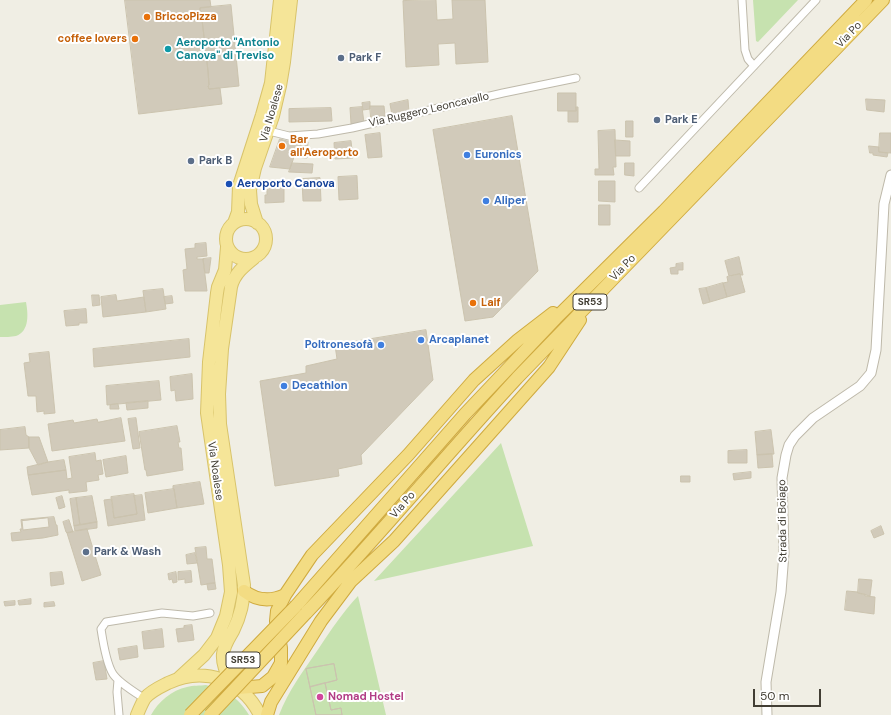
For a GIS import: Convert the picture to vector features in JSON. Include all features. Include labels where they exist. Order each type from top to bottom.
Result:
[{"type":"highway","name":"Via Po","points":[[190,715],[296,606],[465,414],[586,288],[664,211],[866,0]]},
{"type":"highway","name":"Via Po","points":[[210,715],[347,570],[465,434],[596,296],[883,0]]},
{"type":"highway","points":[[235,686],[262,686],[273,677],[281,663],[281,648],[276,621],[277,611],[285,595],[320,546],[408,455],[474,380],[518,340],[586,288]]},
{"type":"highway","points":[[267,715],[271,702],[321,620],[351,581],[394,541],[550,367],[596,296]]},
{"type":"highway","points":[[244,590],[250,596],[267,600],[285,595]]},
{"type":"main road","name":"Via Noalese","points":[[257,223],[251,204],[250,192],[263,130],[272,73],[280,0]]},
{"type":"main road","name":"Via Noalese","points":[[234,223],[238,209],[239,186],[276,103],[283,74],[290,0]]},
{"type":"main road","points":[[246,219],[257,223],[263,230],[266,240],[263,249],[254,258],[241,259],[235,256],[227,247],[226,236],[228,230],[234,223],[246,219]]},
{"type":"main road","name":"Via Noalese","points":[[179,678],[204,655],[214,642],[224,623],[231,592],[229,565],[209,431],[207,396],[209,362],[217,293],[225,270],[227,247]]},
{"type":"main road","name":"Via Noalese","points":[[235,686],[226,673],[223,654],[224,647],[234,629],[241,610],[244,590],[220,424],[219,394],[222,349],[230,288],[238,272],[254,258]]},
{"type":"main road","name":"Via Noalese","points":[[137,715],[145,699],[152,691],[179,678],[192,675],[205,675],[219,678],[235,686],[248,697],[260,715]]},
{"type":"street","points":[[742,0],[746,50],[748,59],[754,66]]},
{"type":"street","points":[[639,188],[816,0]]},
{"type":"street","name":"Via Ruggero Leoncavallo","points":[[263,130],[289,136],[318,134],[352,128],[503,93],[576,78]]},
{"type":"street","name":"Strada di Boiago","points":[[767,715],[766,682],[781,592],[784,553],[782,478],[786,455],[789,445],[813,418],[860,386],[870,373],[876,350],[884,204],[891,174]]},
{"type":"street","points":[[145,699],[118,680],[113,674],[102,639],[101,629],[106,622],[162,613],[193,616],[210,613]]},
{"type":"street","points":[[118,680],[117,692],[119,715]]},
{"type":"green space","points":[[753,0],[798,0],[758,42],[756,41]]},
{"type":"green space","points":[[26,302],[27,321],[24,330],[21,334],[16,336],[0,337],[0,305]]},
{"type":"green space","points":[[501,443],[533,546],[374,581]]},
{"type":"green space","points":[[358,596],[386,715],[279,715],[302,673],[337,621]]},
{"type":"green space","points":[[206,685],[220,690],[236,699],[249,715],[151,715],[166,697],[176,691],[189,686]]},
{"type":"building","name":"Aeroporto \"Antonio Canova\" di Treviso","points":[[125,0],[210,0],[211,7],[200,8],[208,71],[208,86],[209,89],[220,88],[222,104],[139,114]]},
{"type":"building","points":[[436,0],[437,20],[453,19],[452,0],[485,0],[488,62],[456,64],[455,43],[438,44],[439,65],[406,67],[403,1]]},
{"type":"building","points":[[231,5],[239,86],[209,89],[200,8]]},
{"type":"building","points":[[558,93],[576,93],[576,111],[558,111]]},
{"type":"building","points":[[866,99],[885,100],[884,112],[867,110]]},
{"type":"building","points":[[408,100],[409,112],[392,115],[390,104]]},
{"type":"building","points":[[370,102],[370,109],[363,110],[362,103]]},
{"type":"building","points":[[370,106],[384,106],[385,116],[371,117]]},
{"type":"building","points":[[362,107],[364,123],[351,124],[350,108]]},
{"type":"building","points":[[576,107],[578,107],[578,122],[568,122],[568,111],[576,111]]},
{"type":"building","points":[[331,108],[332,121],[289,122],[289,109]]},
{"type":"building","name":"Aliper","points":[[512,116],[538,271],[493,317],[465,321],[433,130]]},
{"type":"building","points":[[626,121],[633,121],[633,137],[626,137]]},
{"type":"building","points":[[615,130],[616,167],[613,167],[614,175],[595,175],[595,169],[599,169],[598,131]]},
{"type":"building","points":[[380,133],[382,157],[368,158],[365,135]]},
{"type":"building","points":[[880,133],[891,133],[891,153],[879,152]]},
{"type":"building","points":[[280,139],[287,141],[308,142],[307,158],[294,157],[290,169],[270,167]]},
{"type":"building","points":[[615,140],[630,141],[630,156],[616,156]]},
{"type":"building","points":[[351,141],[353,158],[335,159],[334,143]]},
{"type":"building","points":[[869,146],[879,147],[879,152],[888,153],[887,157],[873,155],[873,153],[870,153]]},
{"type":"building","points":[[292,163],[313,164],[312,173],[289,172]]},
{"type":"building","points":[[625,163],[634,163],[634,176],[625,175]]},
{"type":"building","points":[[357,176],[358,199],[339,200],[338,177]]},
{"type":"building","points":[[320,178],[321,201],[303,201],[302,179]]},
{"type":"building","points":[[599,181],[615,181],[615,202],[599,201]]},
{"type":"building","points":[[284,185],[284,202],[265,203],[267,186]]},
{"type":"building","points":[[599,205],[610,205],[610,225],[599,225]]},
{"type":"building","points":[[206,243],[207,256],[197,257],[197,259],[203,259],[207,291],[185,291],[183,270],[187,269],[185,249],[195,248],[195,244]]},
{"type":"building","points":[[739,257],[743,275],[740,274],[729,276],[725,261]]},
{"type":"building","points":[[211,258],[209,273],[205,273],[203,259]]},
{"type":"building","points":[[683,263],[683,270],[678,270],[678,274],[671,274],[670,268],[676,267],[676,264]]},
{"type":"building","points":[[740,274],[745,292],[727,297],[723,283],[728,282],[727,277]]},
{"type":"building","points":[[723,283],[727,297],[710,302],[706,288]]},
{"type":"building","points":[[706,288],[710,302],[703,304],[699,289]]},
{"type":"building","points":[[163,289],[166,309],[146,312],[143,291]]},
{"type":"building","points":[[92,295],[99,295],[100,305],[93,306]]},
{"type":"building","points":[[116,295],[117,301],[144,297],[146,312],[103,317],[101,297]]},
{"type":"building","points":[[172,296],[173,303],[165,304],[164,297]]},
{"type":"building","points":[[86,309],[87,323],[66,326],[64,311]]},
{"type":"building","points":[[426,330],[433,380],[361,455],[362,464],[338,469],[339,476],[275,486],[260,381],[306,373],[306,366],[337,359],[335,345]]},
{"type":"building","points":[[189,339],[190,357],[94,367],[93,349]]},
{"type":"building","points":[[49,352],[55,413],[44,414],[44,411],[37,412],[36,396],[28,396],[24,363],[30,362],[29,354]]},
{"type":"building","points":[[192,374],[193,399],[176,401],[175,390],[171,391],[170,377]]},
{"type":"building","points":[[159,381],[161,400],[107,405],[106,386]]},
{"type":"building","points":[[148,401],[148,408],[127,410],[126,403]]},
{"type":"building","points":[[118,404],[119,409],[110,409],[110,405]]},
{"type":"building","points":[[121,418],[125,441],[52,451],[48,424],[73,420],[74,423],[97,419],[98,422]]},
{"type":"building","points":[[136,418],[140,448],[133,449],[128,419]]},
{"type":"building","points":[[177,426],[183,470],[147,476],[139,432]]},
{"type":"building","points":[[25,427],[26,435],[29,437],[29,448],[0,450],[0,430]]},
{"type":"building","points":[[771,430],[774,454],[757,455],[755,432]]},
{"type":"building","points":[[29,437],[39,437],[48,462],[38,465],[29,448]]},
{"type":"building","points":[[747,450],[747,463],[728,463],[728,451]]},
{"type":"building","points":[[95,453],[96,461],[101,460],[103,474],[98,475],[99,480],[86,482],[87,491],[69,493],[69,490],[32,495],[28,475],[66,470],[67,479],[72,478],[69,457]]},
{"type":"building","points":[[772,454],[773,467],[758,468],[757,455]]},
{"type":"building","points":[[126,456],[128,473],[106,477],[103,460]]},
{"type":"building","points":[[64,460],[66,470],[28,475],[27,467]]},
{"type":"building","points":[[751,472],[751,478],[734,480],[733,474]]},
{"type":"building","points":[[681,476],[690,476],[690,482],[681,482]]},
{"type":"building","points":[[200,482],[204,504],[177,508],[173,486]]},
{"type":"building","points":[[174,489],[177,508],[148,513],[145,493]]},
{"type":"building","points":[[134,494],[137,514],[114,518],[111,497]]},
{"type":"building","points":[[142,495],[145,520],[108,526],[104,500],[112,499],[114,518],[137,514],[134,496]]},
{"type":"building","points":[[62,496],[65,507],[59,509],[56,498]]},
{"type":"building","points":[[92,496],[97,522],[80,525],[76,498]]},
{"type":"building","points":[[76,498],[80,525],[74,526],[70,499]]},
{"type":"building","points":[[54,517],[58,535],[12,541],[11,533],[21,532],[21,520]]},
{"type":"building","points":[[48,518],[49,527],[23,530],[22,521]]},
{"type":"building","points":[[69,520],[73,532],[67,533],[63,522]]},
{"type":"building","points":[[97,522],[97,528],[75,531],[74,526]]},
{"type":"building","points":[[881,526],[884,534],[874,538],[871,531]]},
{"type":"building","points":[[87,529],[101,575],[82,581],[67,533]]},
{"type":"building","points":[[206,547],[207,559],[212,559],[215,583],[201,585],[195,548]]},
{"type":"building","points":[[195,553],[197,563],[187,564],[186,555]]},
{"type":"building","points":[[191,571],[192,582],[185,583],[185,579],[178,580],[178,572]]},
{"type":"building","points":[[62,572],[64,584],[51,586],[50,573]]},
{"type":"building","points":[[176,572],[177,582],[173,583],[172,579],[169,580],[168,574]]},
{"type":"building","points":[[859,579],[872,580],[870,596],[858,593]]},
{"type":"building","points":[[215,583],[216,589],[208,590],[207,584]]},
{"type":"building","points":[[847,591],[858,592],[865,594],[865,596],[875,597],[874,614],[845,610]]},
{"type":"building","points":[[31,599],[31,604],[19,605],[18,601]]},
{"type":"building","points":[[15,601],[15,605],[5,606],[4,602]]},
{"type":"building","points":[[54,602],[55,606],[44,607],[44,603]]},
{"type":"building","points":[[192,625],[194,640],[178,642],[176,629]]},
{"type":"building","points":[[162,629],[164,647],[144,649],[142,632]]},
{"type":"building","points":[[137,646],[138,657],[120,660],[118,649]]},
{"type":"building","points":[[104,661],[107,679],[96,680],[93,663]]},
{"type":"building","points":[[334,664],[337,680],[310,687],[306,669]]},
{"type":"building","name":"Nomad Hostel","points":[[334,664],[337,680],[325,683],[331,710],[341,708],[342,715],[316,715],[306,669]]},
{"type":"building","points":[[325,683],[331,710],[341,708],[342,715],[316,715],[310,687]]},
{"type":"place","name":"BriccoPizza","points":[[147,17]]},
{"type":"place","name":"coffee lovers","points":[[135,39]]},
{"type":"place","name":"Aeroporto \"Antonio Canova\" di Treviso","points":[[168,49]]},
{"type":"place","name":"Park F","points":[[341,58]]},
{"type":"place","name":"Park E","points":[[657,120]]},
{"type":"place","name":"Bar all'Aeroporto","points":[[282,146]]},
{"type":"place","name":"Euronics","points":[[467,155]]},
{"type":"place","name":"Park B","points":[[191,161]]},
{"type":"place","name":"Aeroporto Canova","points":[[229,184]]},
{"type":"place","name":"Aliper","points":[[486,201]]},
{"type":"place","name":"Laif","points":[[473,303]]},
{"type":"place","name":"Arcaplanet","points":[[421,340]]},
{"type":"place","name":"Poltronesofà","points":[[381,345]]},
{"type":"place","name":"Decathlon","points":[[284,386]]},
{"type":"place","name":"Park & Wash","points":[[86,552]]},
{"type":"place","name":"Nomad Hostel","points":[[320,697]]}]
